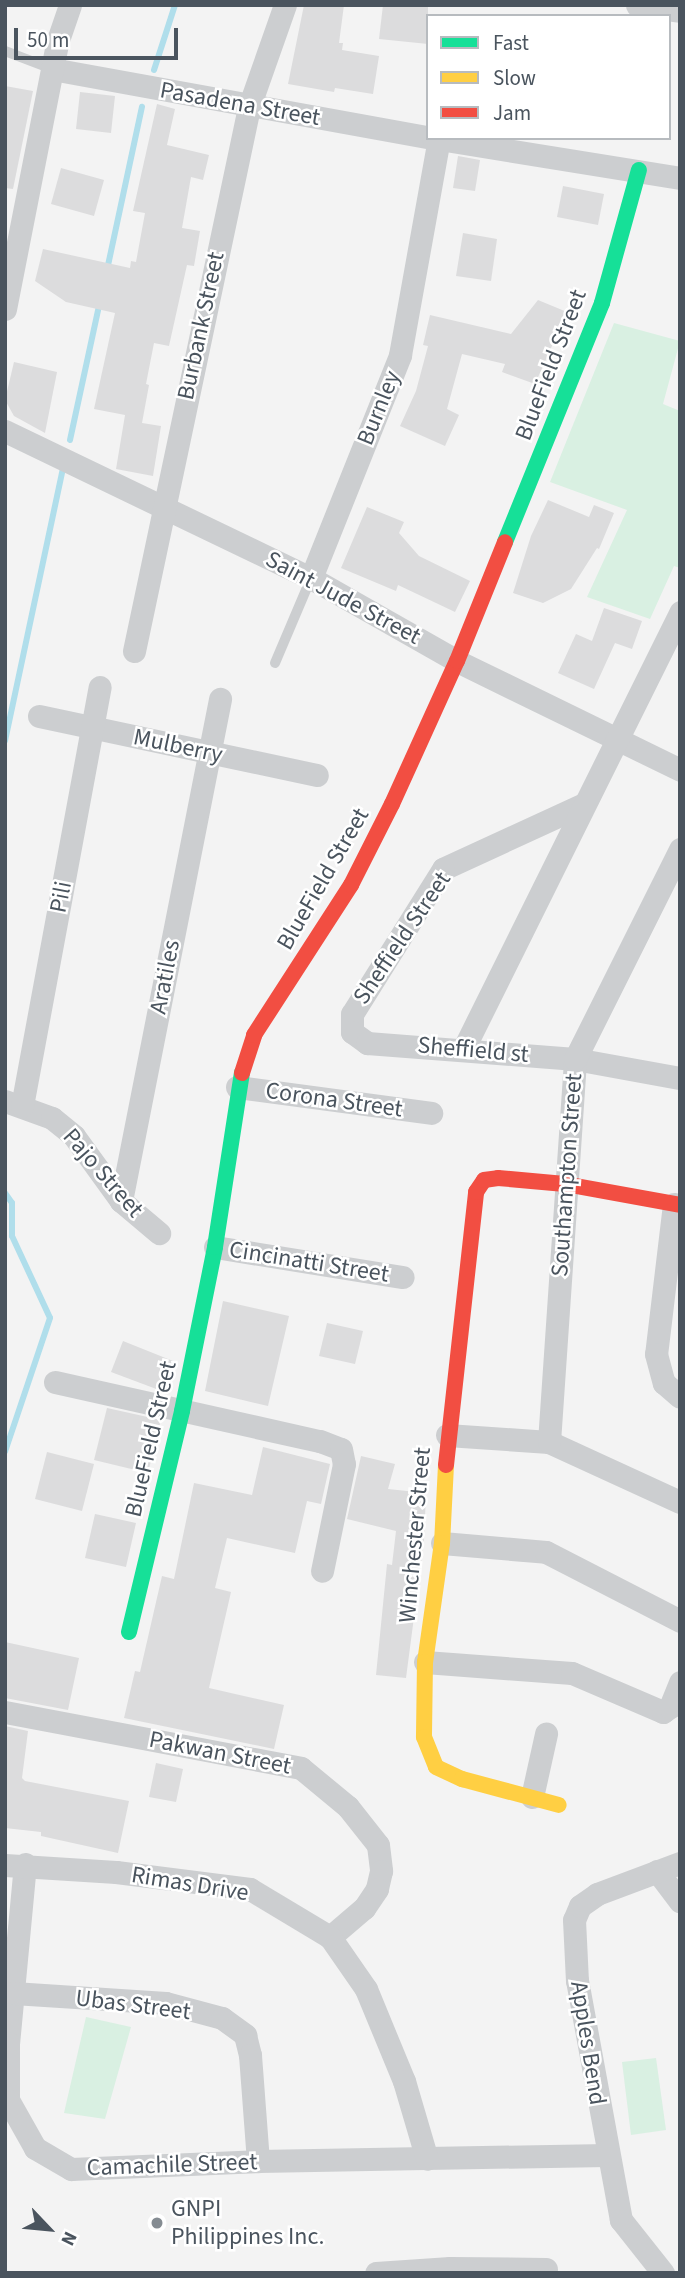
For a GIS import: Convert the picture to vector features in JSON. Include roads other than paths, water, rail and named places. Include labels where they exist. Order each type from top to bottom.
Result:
[{"type":"street","points":[[5,309],[8,276],[52,69],[70,5]]},
{"type":"street","name":"Burbank Street","points":[[134,651],[162,505],[249,107],[285,5]]},
{"type":"street","points":[[637,5],[680,11]]},
{"type":"street","name":"Pasadena Street","points":[[52,69],[249,107],[426,137]]},
{"type":"street","name":"Burnley","points":[[311,578],[400,355],[439,140]]},
{"type":"street","points":[[445,140],[680,178]]},
{"type":"street","name":"BlueField Street","points":[[129,1632],[182,1411],[215,1247],[237,1087],[254,1035],[351,885],[392,804],[457,661],[602,303],[639,170]]},
{"type":"street","name":"Saint Jude Street","points":[[5,431],[311,578],[457,661],[680,770]]},
{"type":"street","points":[[464,1048],[678,619]]},
{"type":"street","name":"Pili","points":[[14,1104],[100,687]]},
{"type":"street","name":"Aratiles","points":[[121,1201],[220,699]]},
{"type":"street","name":"Mulberry","points":[[39,716],[317,775]]},
{"type":"street","name":"Sheffield Street","points":[[352,1032],[352,1014],[443,869],[584,804]]},
{"type":"street","name":"Southampton Street","points":[[549,1442],[575,1059],[680,849]]},
{"type":"street","name":"Sheffield st","points":[[352,1032],[367,1043],[464,1048],[575,1059],[678,1074]]},
{"type":"street","name":"Corona Street","points":[[237,1087],[431,1113]]},
{"type":"street","name":"Pajo Street","points":[[14,1104],[52,1118],[74,1136],[121,1201],[159,1233]]},
{"type":"street","name":"Winchester Street","points":[[559,1805],[462,1779],[436,1767],[424,1737],[425,1662],[442,1543],[447,1435],[476,1192],[484,1180],[498,1178],[565,1184]]},
{"type":"street","points":[[565,1184],[677,1205],[656,1354],[664,1383],[680,1397]]},
{"type":"street","name":"Cincinatti Street","points":[[215,1247],[403,1277]]},
{"type":"street","points":[[55,1382],[320,1441],[341,1449],[344,1464],[322,1571]]},
{"type":"street","points":[[447,1435],[549,1442],[680,1502]]},
{"type":"street","points":[[442,1543],[546,1552],[680,1621]]},
{"type":"street","points":[[425,1662],[572,1673],[663,1712],[670,1707],[680,1682]]},
{"type":"street","name":"Pakwan Street","points":[[5,1712],[301,1768],[348,1807],[378,1845],[381,1871],[377,1889],[364,1908],[330,1937]]},
{"type":"street","points":[[532,1797],[546,1734]]},
{"type":"street","name":"Apples Bend","points":[[663,2273],[621,2220],[577,1981],[574,1920],[580,1906],[597,1894],[680,1863]]},
{"type":"street","name":"Rimas Drive","points":[[15,1864],[250,1889],[330,1937],[366,1989],[404,2081],[427,2159]]},
{"type":"street","name":"Camachile Street","points":[[15,1864],[8,2100],[35,2148],[71,2169],[258,2161],[607,2155]]},
{"type":"street","points":[[657,1871],[680,1900]]},
{"type":"street","name":"Ubas Street","points":[[13,1993],[166,2003],[222,2018],[245,2035],[250,2055],[258,2161]]},
{"type":"street","points":[[376,2273],[546,2269]]},
{"type":"lane","points":[[5,51],[52,69]]},
{"type":"lane","name":"Burnley","points":[[275,663],[311,578]]},
{"type":"waterway","points":[[154,70],[175,5]]},
{"type":"waterway","points":[[107,270],[142,107]]},
{"type":"waterway","points":[[70,440],[100,301]]},
{"type":"waterway","points":[[5,741],[63,467]]},
{"type":"waterway","points":[[5,1193],[12,1203],[12,1236],[50,1318],[5,1452]]},
{"type":"place","name":"GNPI Philippines Inc.","points":[[157,2223]]}]
